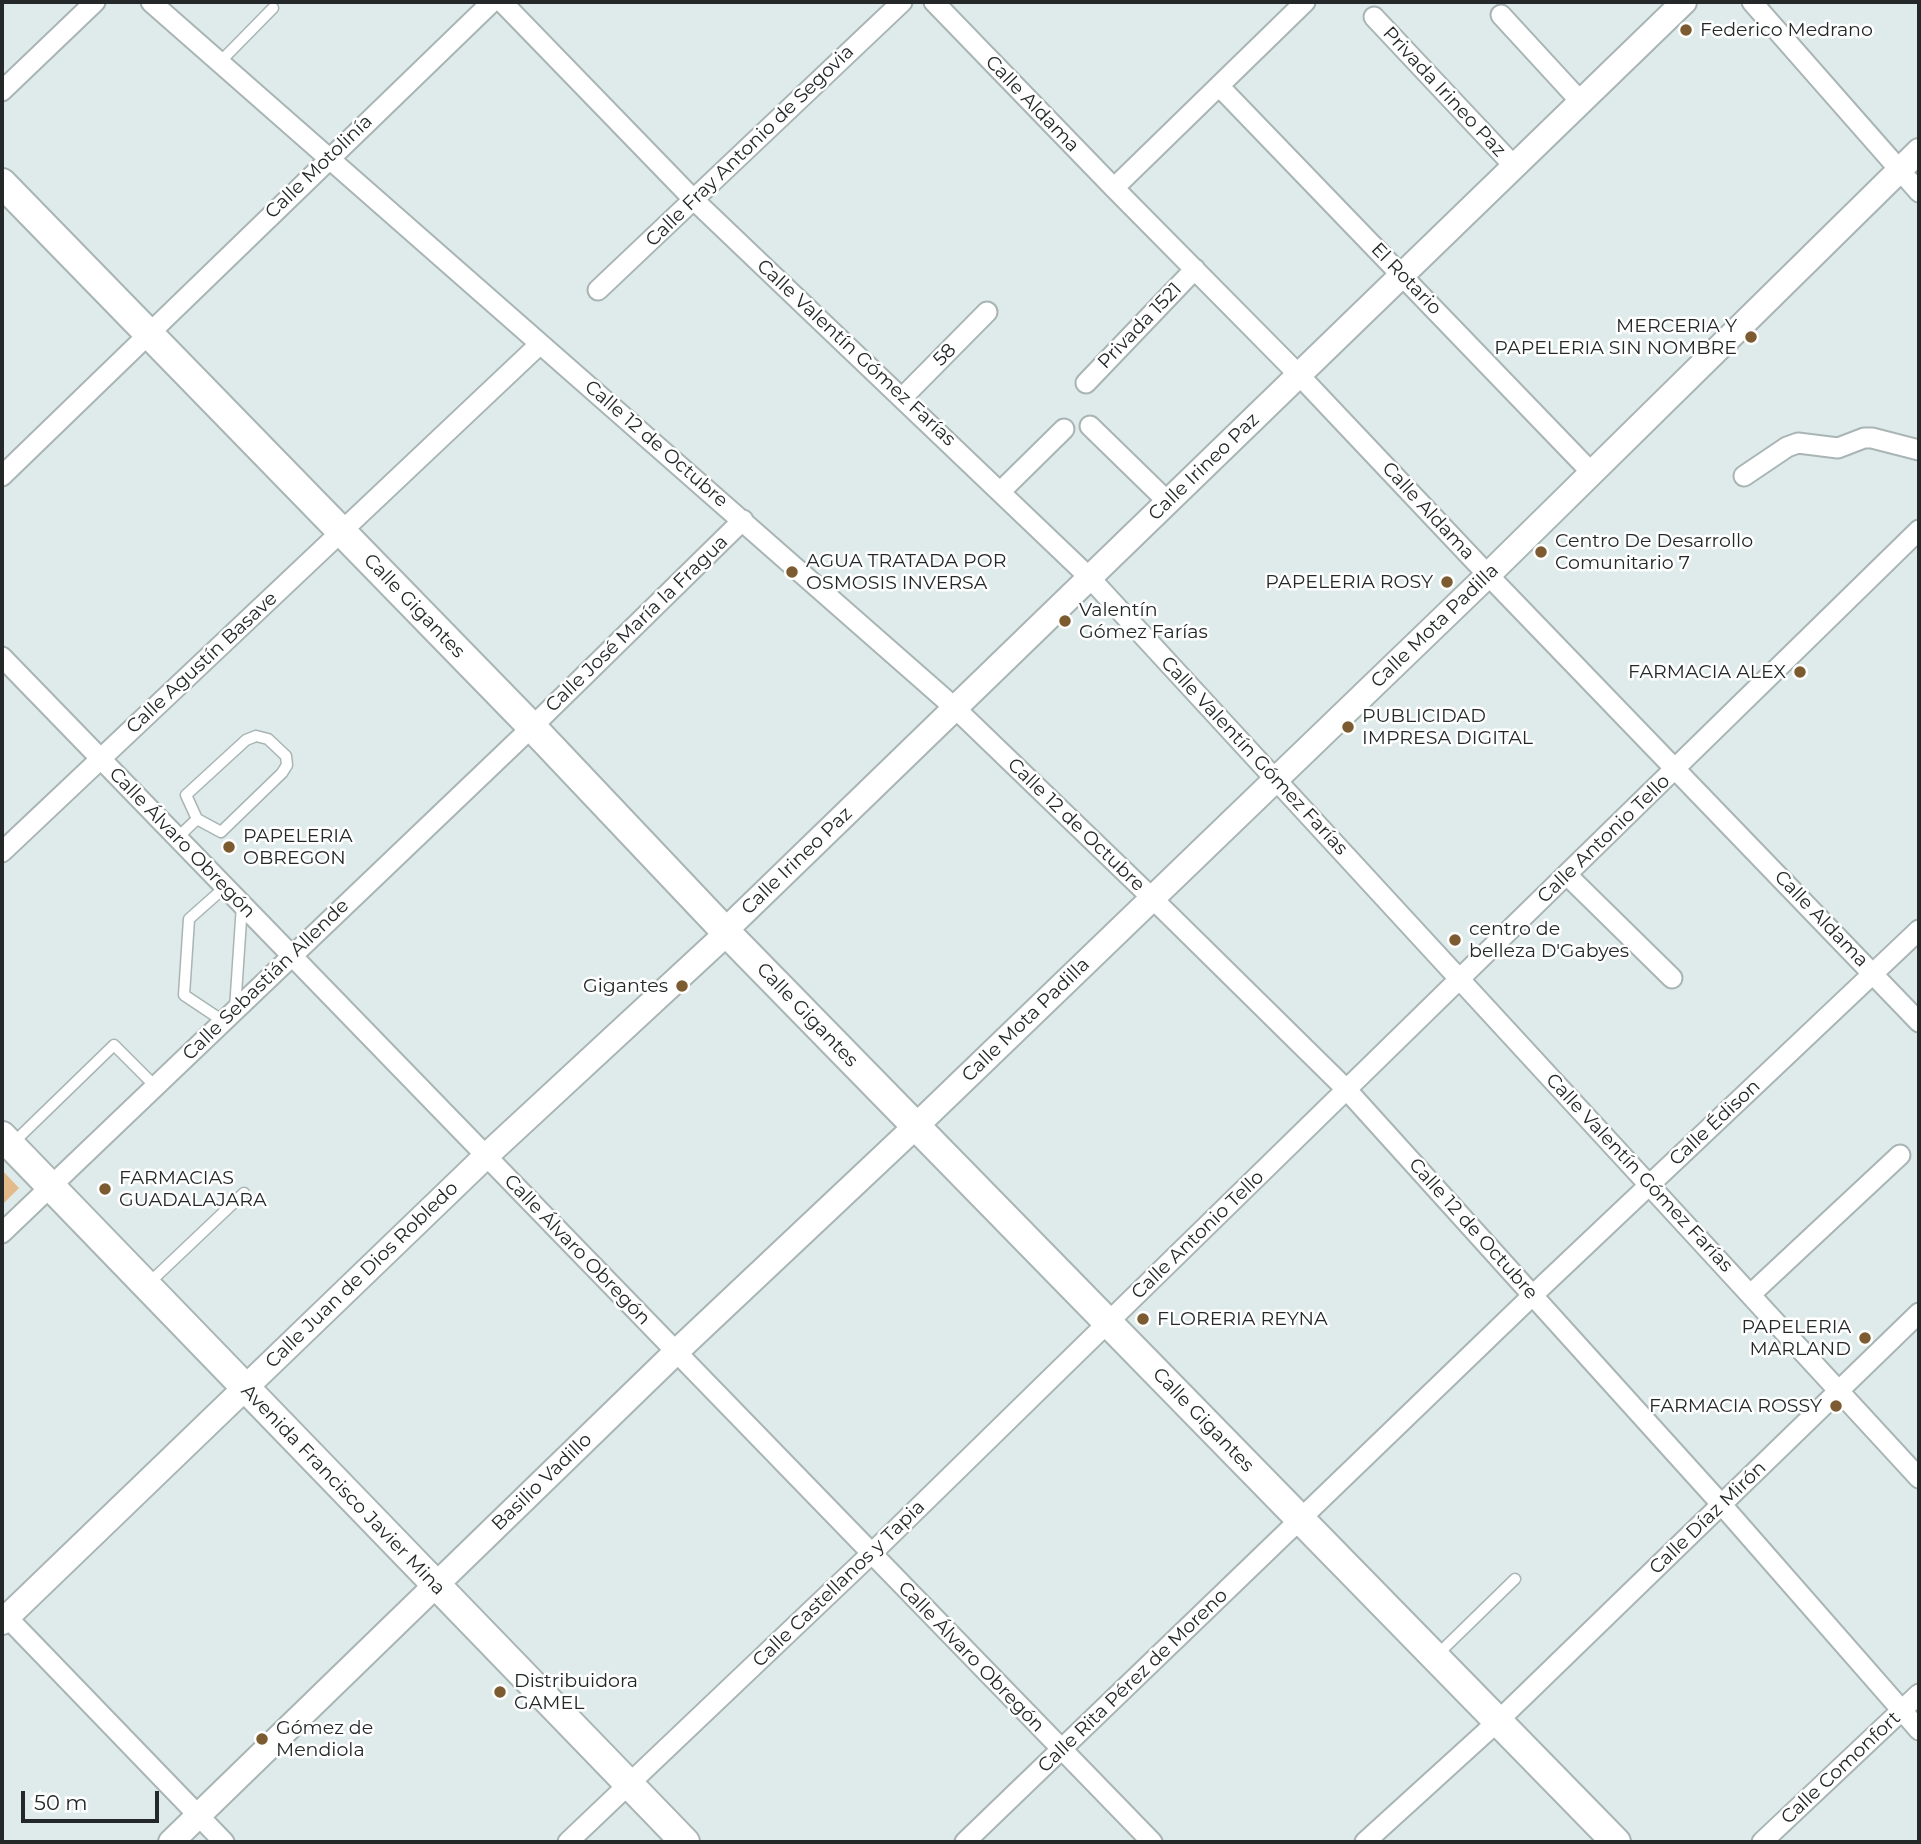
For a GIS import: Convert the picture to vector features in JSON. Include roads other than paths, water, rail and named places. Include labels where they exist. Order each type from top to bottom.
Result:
[{"type":"main road","name":"Calle Gigantes","points":[[2,183],[532,727],[727,933],[1616,1842]]},
{"type":"main road","name":"Avenida Francisco Javier Mina","points":[[6,1141],[685,1842]]},
{"type":"street","points":[[2,91],[95,2]]},
{"type":"street","name":"Calle 12 de Octubre","points":[[152,2],[955,708],[1153,898],[1347,1090],[1721,1505],[1919,1730]]},
{"type":"street","name":"Calle Motolinía","points":[[2,476],[492,2]]},
{"type":"street","name":"Calle Valentín Gómez Farías","points":[[502,2],[694,200],[1090,578],[1919,1478]]},
{"type":"street","name":"Calle Fray Antonio de Segovia","points":[[598,289],[902,2]]},
{"type":"street","name":"Calle Aldama","points":[[933,2],[1300,375],[1488,575],[1919,1022]]},
{"type":"street","points":[[1114,188],[1305,2]]},
{"type":"street","name":"Calle Irineo Paz","points":[[727,933],[733,923],[1684,2]]},
{"type":"street","points":[[1752,2],[1919,192]]},
{"type":"street","points":[[1501,15],[1581,102]]},
{"type":"street","name":"Privada Irineo Paz","points":[[1374,17],[1514,166]]},
{"type":"street","name":"El Rotario","points":[[1219,86],[1592,473]]},
{"type":"street","name":"Calle Mota Padilla","points":[[916,1126],[1488,575],[1919,151]]},
{"type":"street","name":"Privada 1521","points":[[1086,383],[1195,270]]},
{"type":"street","name":"58","points":[[903,397],[987,312]]},
{"type":"street","points":[[343,533],[540,344]]},
{"type":"street","points":[[1090,426],[1168,502]]},
{"type":"street","points":[[1001,491],[1064,429]]},
{"type":"street","points":[[1744,476],[1787,447],[1798,443],[1838,448],[1864,438],[1872,438],[1919,450]]},
{"type":"street","name":"Calle José María la Fragua","points":[[532,727],[743,520]]},
{"type":"street","name":"Calle Antonio Tello","points":[[1108,1323],[1919,530]]},
{"type":"street","name":"Calle Agustín Basave","points":[[2,852],[343,533]]},
{"type":"street","name":"Calle Álvaro Obregón","points":[[2,657],[1152,1842]]},
{"type":"street","name":"Calle Sebastián Allende","points":[[2,1233],[532,727]]},
{"type":"street","points":[[1567,875],[1672,978]]},
{"type":"street","name":"Calle Édison","points":[[1300,1520],[1533,1295],[1919,930]]},
{"type":"street","name":"Calle Juan de Dios Robledo","points":[[3,1617],[486,1156],[727,933]]},
{"type":"street","name":"Basilio Vadillo","points":[[171,1842],[676,1352],[916,1126]]},
{"type":"street","points":[[1751,1294],[1900,1155]]},
{"type":"street","name":"Calle Díaz Mirón","points":[[1365,1842],[1497,1721],[1919,1313]]},
{"type":"street","name":"Calle Castellanos y Tapia","points":[[568,1842],[871,1554],[1108,1323]]},
{"type":"street","name":"Calle Rita Pérez de Moreno","points":[[965,1842],[1300,1520]]},
{"type":"street","points":[[3,1617],[224,1842]]},
{"type":"street","name":"Calle Comonfort","points":[[1762,1842],[1919,1694]]},
{"type":"lane","points":[[220,62],[273,8]]},
{"type":"lane","points":[[256,736],[268,739],[286,756],[287,765],[282,773],[221,832],[197,819],[186,795],[246,740],[256,736]]},
{"type":"lane","points":[[177,838],[197,819]]},
{"type":"lane","points":[[225,887],[189,919],[184,995],[229,1015],[242,905]]},
{"type":"lane","points":[[6,1141],[114,1045],[155,1086]]},
{"type":"lane","points":[[146,1286],[244,1193]]},
{"type":"lane","points":[[1434,1657],[1515,1579]]},
{"type":"place","name":"Federico Medrano","points":[[1686,30]]},
{"type":"place","name":"MERCERIA Y PAPELERIA SIN NOMBRE","points":[[1751,337]]},
{"type":"place","name":"Centro De Desarrollo Comunitario 7","points":[[1541,552]]},
{"type":"place","name":"AGUA TRATADA POR OSMOSIS INVERSA","points":[[792,572]]},
{"type":"place","name":"PAPELERIA ROSY","points":[[1447,582]]},
{"type":"place","name":"Valentín Gómez Farías","points":[[1065,621]]},
{"type":"place","name":"FARMACIA ALEX","points":[[1800,672]]},
{"type":"place","name":"PUBLICIDAD IMPRESA DIGITAL","points":[[1348,727]]},
{"type":"place","name":"PAPELERIA OBREGON","points":[[229,847]]},
{"type":"place","name":"centro de belleza D'Gabyes","points":[[1455,940]]},
{"type":"place","name":"Gigantes","points":[[682,986]]},
{"type":"place","name":"FARMACIAS GUADALAJARA","points":[[105,1189]]},
{"type":"place","name":"FLORERIA REYNA","points":[[1143,1319]]},
{"type":"place","name":"PAPELERIA MARLAND","points":[[1865,1338]]},
{"type":"place","name":"FARMACIA ROSSY","points":[[1836,1406]]},
{"type":"place","name":"Distribuidora GAMEL","points":[[500,1692]]},
{"type":"place","name":"Gómez de Mendiola","points":[[262,1739]]}]
